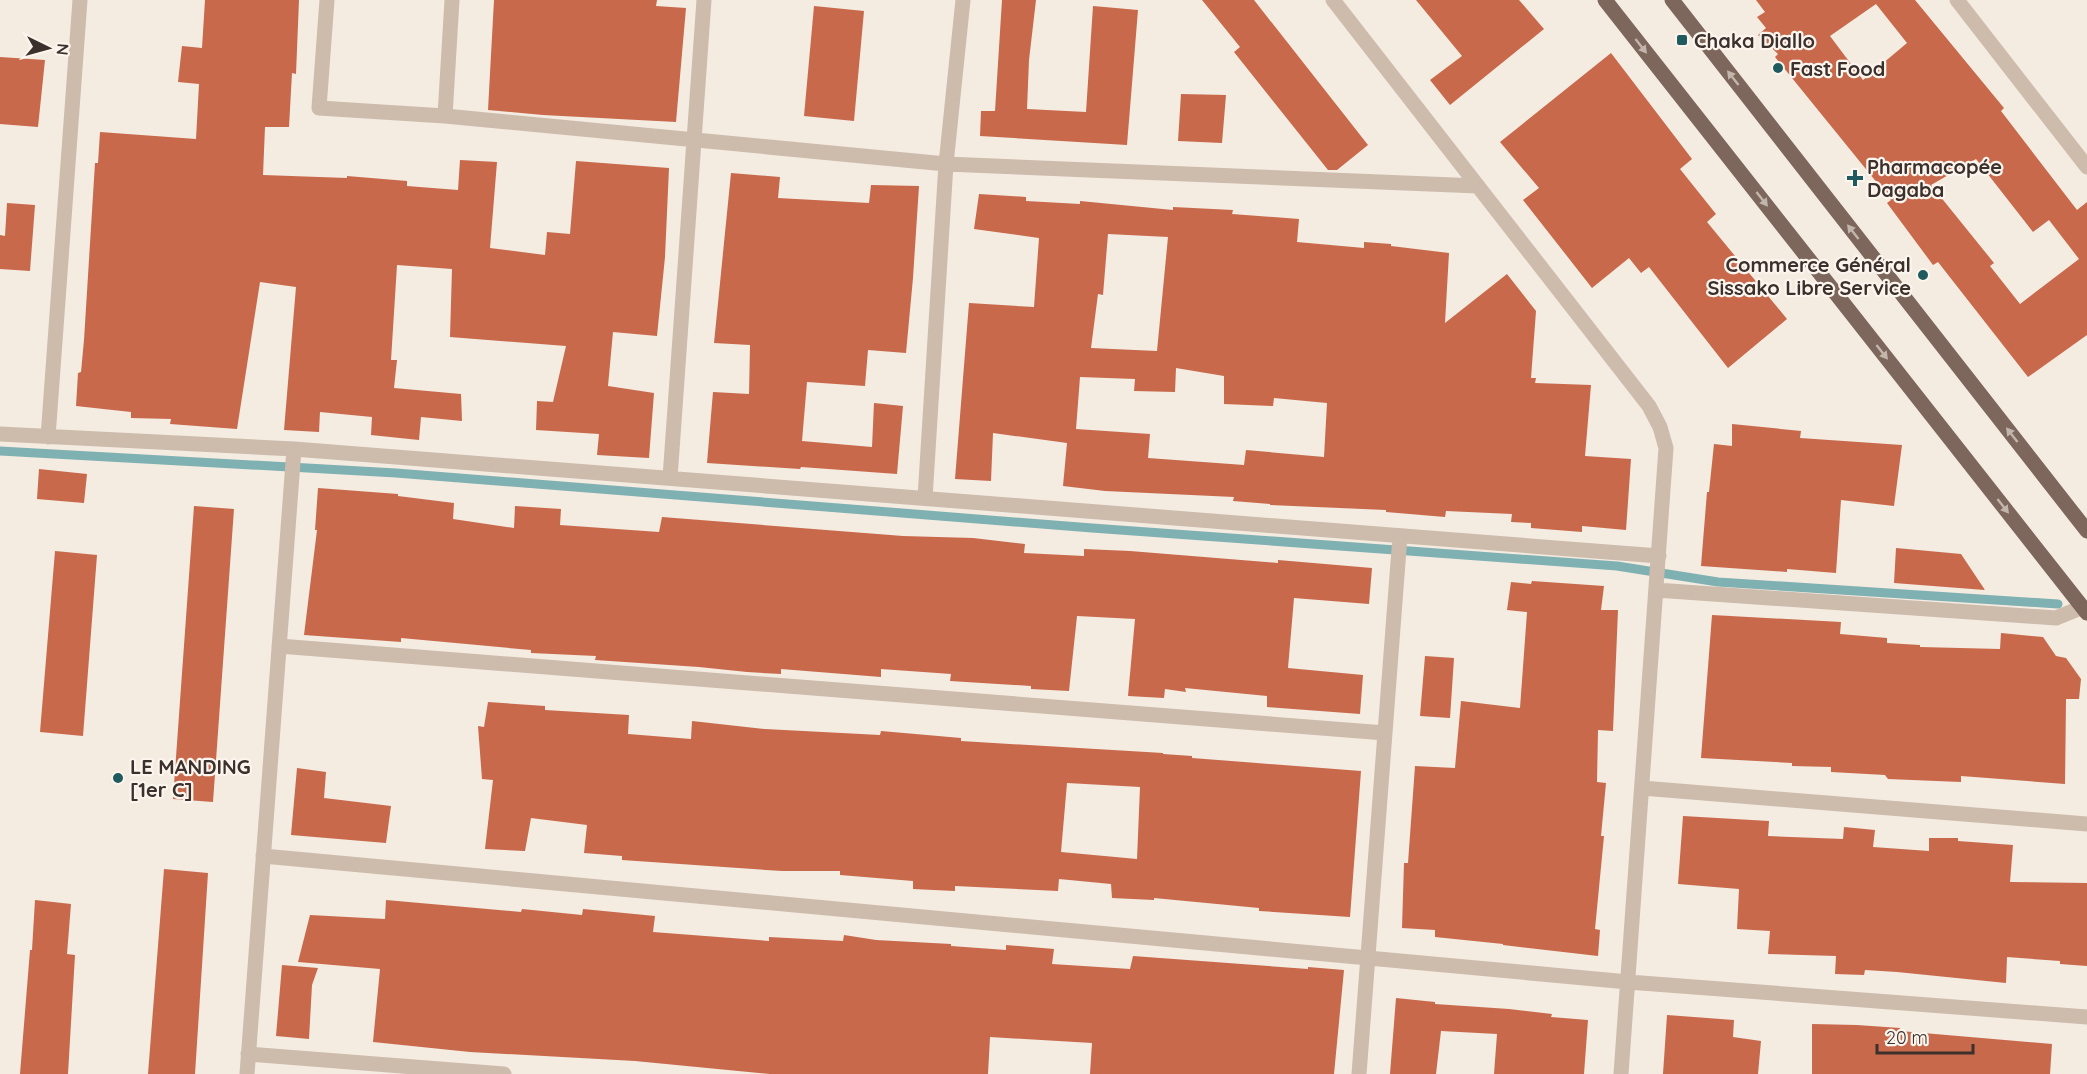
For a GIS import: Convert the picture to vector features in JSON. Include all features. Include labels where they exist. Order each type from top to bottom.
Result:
[{"type":"main road","points":[[1605,0],[2085,610]]},
{"type":"main road","points":[[1672,0],[2087,531]]},
{"type":"street","points":[[48,437],[80,0]]},
{"type":"street","points":[[327,0],[319,108],[445,116],[946,164],[1478,186]]},
{"type":"street","points":[[445,116],[452,0]]},
{"type":"street","points":[[670,478],[704,0]]},
{"type":"street","points":[[925,498],[946,164],[963,0]]},
{"type":"street","points":[[1333,0],[1649,406],[1660,427],[1666,448],[1621,1074]]},
{"type":"street","points":[[1958,0],[2087,167]]},
{"type":"street","points":[[0,434],[294,448],[1659,556]]},
{"type":"street","points":[[247,1074],[294,448]]},
{"type":"street","points":[[1359,1074],[1400,536]]},
{"type":"street","points":[[1656,590],[2056,618],[2085,610]]},
{"type":"street","points":[[279,646],[1385,733]]},
{"type":"street","points":[[1642,788],[2087,824]]},
{"type":"street","points":[[263,856],[1628,982],[2087,1017]]},
{"type":"street","points":[[248,1054],[504,1074]]},
{"type":"building","points":[[205,0],[299,0],[296,74],[292,73],[289,127],[265,127],[263,175],[347,178],[347,176],[407,181],[407,186],[458,190],[460,160],[497,162],[490,248],[545,255],[547,232],[570,234],[576,161],[669,168],[665,257],[657,336],[613,332],[608,386],[654,393],[649,458],[597,455],[599,434],[536,430],[537,401],[553,402],[566,346],[450,337],[452,269],[397,265],[391,360],[397,360],[394,388],[461,394],[462,421],[421,417],[419,440],[371,435],[372,417],[320,412],[319,432],[284,430],[296,287],[260,282],[237,429],[170,424],[171,419],[131,418],[131,412],[76,406],[78,373],[81,372],[84,340],[95,163],[98,163],[100,132],[196,139],[199,84],[178,82],[182,46],[202,48]]},
{"type":"building","points":[[494,0],[657,0],[656,6],[686,8],[676,122],[488,110]]},
{"type":"building","points":[[1002,0],[1036,0],[1029,60],[1027,109],[1086,112],[1093,6],[1138,10],[1127,145],[980,136],[981,111],[995,111]]},
{"type":"building","points":[[1202,0],[1254,0],[1368,145],[1337,170],[1328,170],[1234,52],[1240,47]]},
{"type":"building","points":[[1416,0],[1519,0],[1544,29],[1450,105],[1430,80],[1462,56]]},
{"type":"building","points":[[1756,0],[1915,0],[2004,108],[2001,111],[2077,210],[2087,202],[2087,335],[2028,377],[1938,262],[1933,265],[1887,203],[1891,200],[1775,57],[1778,54],[1758,35],[1766,28],[1757,17],[1765,12]],"holes":[[[1876,4],[1907,43],[1863,80],[1830,36]],[[1976,159],[2033,232],[2049,220],[2079,259],[2020,304],[1990,266],[1994,263],[1931,185]]]},
{"type":"building","points":[[814,6],[864,11],[854,121],[804,116]]},
{"type":"building","points":[[1611,53],[1692,159],[1680,169],[1716,214],[1707,222],[1787,319],[1728,368],[1649,267],[1641,273],[1629,258],[1592,288],[1523,200],[1539,188],[1500,142]]},
{"type":"building","points":[[0,57],[45,60],[38,127],[0,124]]},
{"type":"building","points":[[1181,94],[1226,95],[1222,143],[1178,141]]},
{"type":"building","points":[[731,173],[780,177],[778,198],[869,203],[871,185],[919,186],[906,353],[868,350],[865,386],[807,382],[802,441],[872,447],[874,403],[903,406],[897,474],[707,463],[713,392],[749,394],[750,345],[714,343]]},
{"type":"building","points":[[979,194],[1026,197],[1026,201],[1080,204],[1080,201],[1173,210],[1173,207],[1233,210],[1232,214],[1299,219],[1297,242],[1364,248],[1364,242],[1449,253],[1445,323],[1507,274],[1536,311],[1531,378],[1536,378],[1535,383],[1591,385],[1585,456],[1631,459],[1626,530],[1582,526],[1582,532],[1531,528],[1531,523],[1511,522],[1512,514],[1446,511],[1445,517],[1386,512],[1386,510],[1270,505],[1233,501],[1234,497],[1105,491],[1063,486],[1067,443],[993,433],[991,481],[955,479],[969,303],[1034,307],[1039,238],[974,229]],"holes":[[[1108,234],[1168,237],[1157,351],[1091,348],[1098,294],[1103,295]],[[1176,368],[1224,376],[1224,404],[1273,406],[1274,398],[1327,403],[1324,457],[1246,450],[1244,465],[1148,458],[1150,434],[1076,429],[1080,377],[1135,379],[1134,391],[1175,392]]]},
{"type":"building","points":[[7,203],[35,205],[30,271],[0,269],[0,235],[5,236]]},
{"type":"building","points":[[1732,424],[1801,431],[1800,438],[1902,445],[1894,506],[1841,500],[1836,573],[1701,566],[1707,492],[1709,492],[1714,444],[1732,446]]},
{"type":"building","points":[[39,469],[87,474],[84,503],[37,499]]},
{"type":"building","points":[[318,488],[398,494],[398,496],[454,503],[453,519],[514,528],[515,506],[561,509],[560,525],[659,532],[662,517],[903,536],[973,538],[1025,544],[1024,553],[1084,556],[1084,549],[1372,568],[1369,604],[1294,598],[1288,668],[1363,675],[1360,714],[1267,707],[1267,696],[1185,688],[1186,692],[1165,689],[1164,698],[1128,696],[1135,619],[1077,616],[1069,691],[1031,689],[1031,686],[950,681],[951,674],[881,669],[881,677],[781,669],[781,674],[747,672],[595,660],[596,656],[531,653],[531,650],[401,638],[401,642],[304,635],[317,530],[315,530]]},
{"type":"building","points":[[194,506],[234,509],[213,802],[173,799]]},
{"type":"building","points":[[1896,548],[1961,554],[1985,590],[1894,583]]},
{"type":"building","points":[[55,551],[97,555],[83,736],[40,732]]},
{"type":"building","points":[[1532,581],[1604,586],[1601,610],[1618,610],[1613,731],[1598,730],[1597,782],[1606,783],[1601,836],[1604,836],[1595,929],[1600,930],[1598,956],[1435,937],[1435,930],[1402,928],[1404,863],[1408,863],[1415,766],[1455,768],[1461,701],[1520,708],[1527,612],[1507,610],[1511,582],[1531,584]]},
{"type":"building","points":[[1712,615],[1841,622],[1840,634],[1887,638],[1887,643],[1920,645],[1920,647],[2000,649],[2001,633],[2043,637],[2056,656],[2066,658],[2081,679],[2079,699],[2066,699],[2065,784],[1961,776],[1961,782],[1888,779],[1885,775],[1831,772],[1831,767],[1701,758]]},
{"type":"building","points":[[1425,656],[1454,658],[1450,718],[1420,716]]},
{"type":"building","points":[[488,702],[545,706],[545,710],[629,715],[628,734],[691,739],[692,721],[765,729],[880,735],[881,731],[961,738],[961,741],[1163,753],[1192,756],[1192,758],[1361,771],[1350,917],[1259,911],[1259,908],[1154,898],[1154,900],[1112,898],[1111,884],[1059,879],[1058,891],[955,886],[955,891],[913,889],[913,881],[840,875],[840,871],[782,871],[622,860],[622,856],[584,853],[587,825],[531,818],[525,851],[485,849],[493,780],[482,779],[478,726],[484,727]],"holes":[[[1067,783],[1140,787],[1137,859],[1061,852]]]},
{"type":"building","points":[[297,768],[326,772],[324,798],[391,806],[386,843],[291,835]]},
{"type":"building","points":[[1683,816],[1769,821],[1768,836],[1843,839],[1844,827],[1875,830],[1873,847],[1929,851],[1929,838],[1958,838],[1958,841],[2013,845],[2010,882],[2087,883],[2087,966],[2060,964],[2060,961],[2007,957],[2006,983],[1865,970],[1864,975],[1835,974],[1836,956],[1768,954],[1770,931],[1737,929],[1739,889],[1678,884]]},
{"type":"building","points":[[164,869],[208,873],[195,1074],[148,1074]]},
{"type":"building","points":[[35,900],[71,904],[67,954],[75,955],[68,1074],[20,1074]]},
{"type":"building","points":[[386,900],[521,912],[522,909],[582,915],[583,909],[655,916],[653,932],[769,941],[769,937],[843,941],[844,935],[876,940],[1006,950],[1006,945],[1054,949],[1052,964],[1130,969],[1133,956],[1344,970],[1334,1074],[1090,1074],[1092,1043],[990,1037],[988,1074],[770,1074],[635,1061],[470,1052],[373,1042],[380,969],[298,962],[310,915],[385,919]]},
{"type":"building","points":[[282,965],[318,968],[312,985],[309,1039],[276,1036]]},
{"type":"building","points":[[1396,998],[1435,1002],[1435,1004],[1509,1009],[1552,1014],[1551,1017],[1588,1020],[1584,1074],[1494,1074],[1497,1034],[1441,1031],[1436,1074],[1390,1074]]},
{"type":"building","points":[[1667,1015],[1734,1020],[1733,1037],[1761,1041],[1758,1074],[1663,1074]]},
{"type":"building","points":[[1812,1024],[1900,1028],[1900,1031],[2052,1044],[2050,1074],[1812,1074]]},
{"type":"waterway","points":[[0,451],[396,473],[1092,528],[1617,566],[1718,582],[2058,604]]},
{"type":"place","name":"Chaka Diallo","points":[[1682,40]]},
{"type":"place","name":"Fast Food","points":[[1778,68]]},
{"type":"place","name":"Pharmacopée Dagaba","points":[[1855,178]]},
{"type":"place","name":"Commerce Général Sissako Libre Service","points":[[1923,275]]},
{"type":"place","name":"LE MANDING [1er C]","points":[[118,778]]}]
